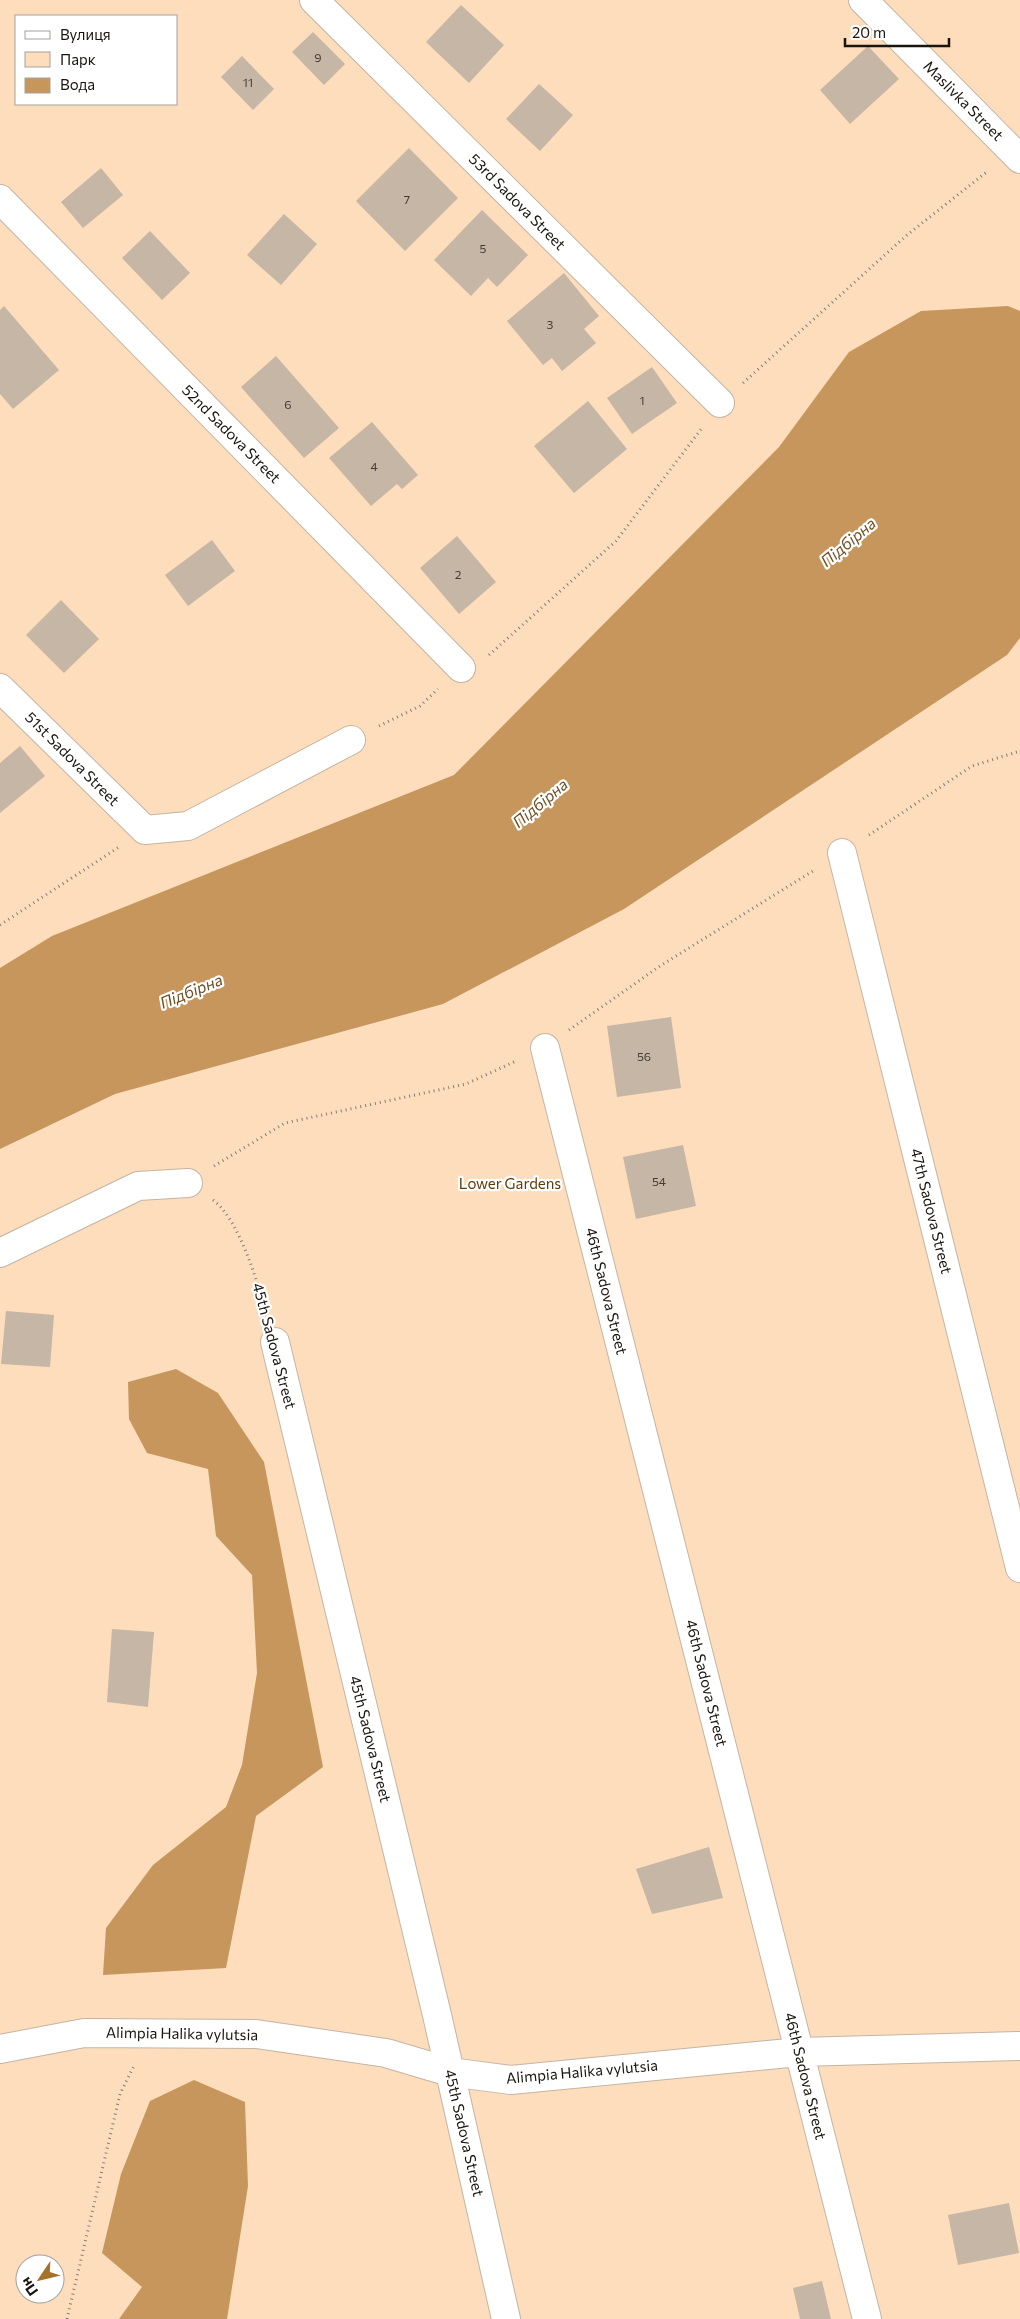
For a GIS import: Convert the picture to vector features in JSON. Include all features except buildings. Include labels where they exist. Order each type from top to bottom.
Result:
[{"type":"street","name":"53rd Sadova Street","points":[[314,0],[720,403]]},
{"type":"street","name":"Maslivka Street","points":[[863,0],[1016,155]]},
{"type":"street","name":"52nd Sadova Street","points":[[0,199],[461,668]]},
{"type":"street","name":"51st Sadova Street","points":[[0,688],[145,830]]},
{"type":"street","points":[[145,830],[188,826],[351,740]]},
{"type":"street","name":"47th Sadova Street","points":[[842,853],[1020,1568]]},
{"type":"street","name":"46th Sadova Street","points":[[545,1048],[867,2319]]},
{"type":"street","points":[[0,1253],[138,1186],[188,1183]]},
{"type":"street","name":"45th Sadova Street","points":[[274,1342],[450,2072],[506,2319]]},
{"type":"street","name":"Alimpia Halika vylutsia","points":[[0,2049],[84,2033],[256,2034],[386,2053],[450,2072],[511,2080],[799,2052],[1020,2046]]},
{"type":"path","points":[[351,740],[420,706],[461,668],[493,654],[616,541],[720,403],[907,235],[1016,155]]},
{"type":"path","points":[[188,1183],[285,1122],[466,1084],[545,1048],[660,966],[842,853],[972,766],[1020,752]]},
{"type":"path","points":[[0,925],[145,830]]},
{"type":"path","name":"45th Sadova Street","points":[[188,1183],[221,1206],[249,1256],[274,1342]]},
{"type":"path","points":[[67,2319],[120,2094],[150,2033]]},
{"type":"green space","name":"Lower Gardens","points":[[0,0],[1020,0],[1020,2319],[0,2319]]},
{"type":"water","name":"Підбірна","points":[[1008,306],[1020,311],[1020,638],[1007,655],[624,909],[443,1004],[115,1094],[0,1149],[0,968],[52,936],[454,775],[779,447],[849,352],[921,311]]},
{"type":"water","points":[[176,1369],[218,1393],[264,1462],[323,1767],[256,1816],[226,1968],[103,1975],[106,1928],[153,1865],[226,1807],[242,1765],[257,1673],[252,1575],[216,1536],[208,1469],[147,1453],[129,1419],[128,1382]]},
{"type":"water","points":[[194,2080],[245,2102],[248,2186],[227,2319],[119,2319],[142,2287],[102,2253],[121,2174],[150,2101]]}]
